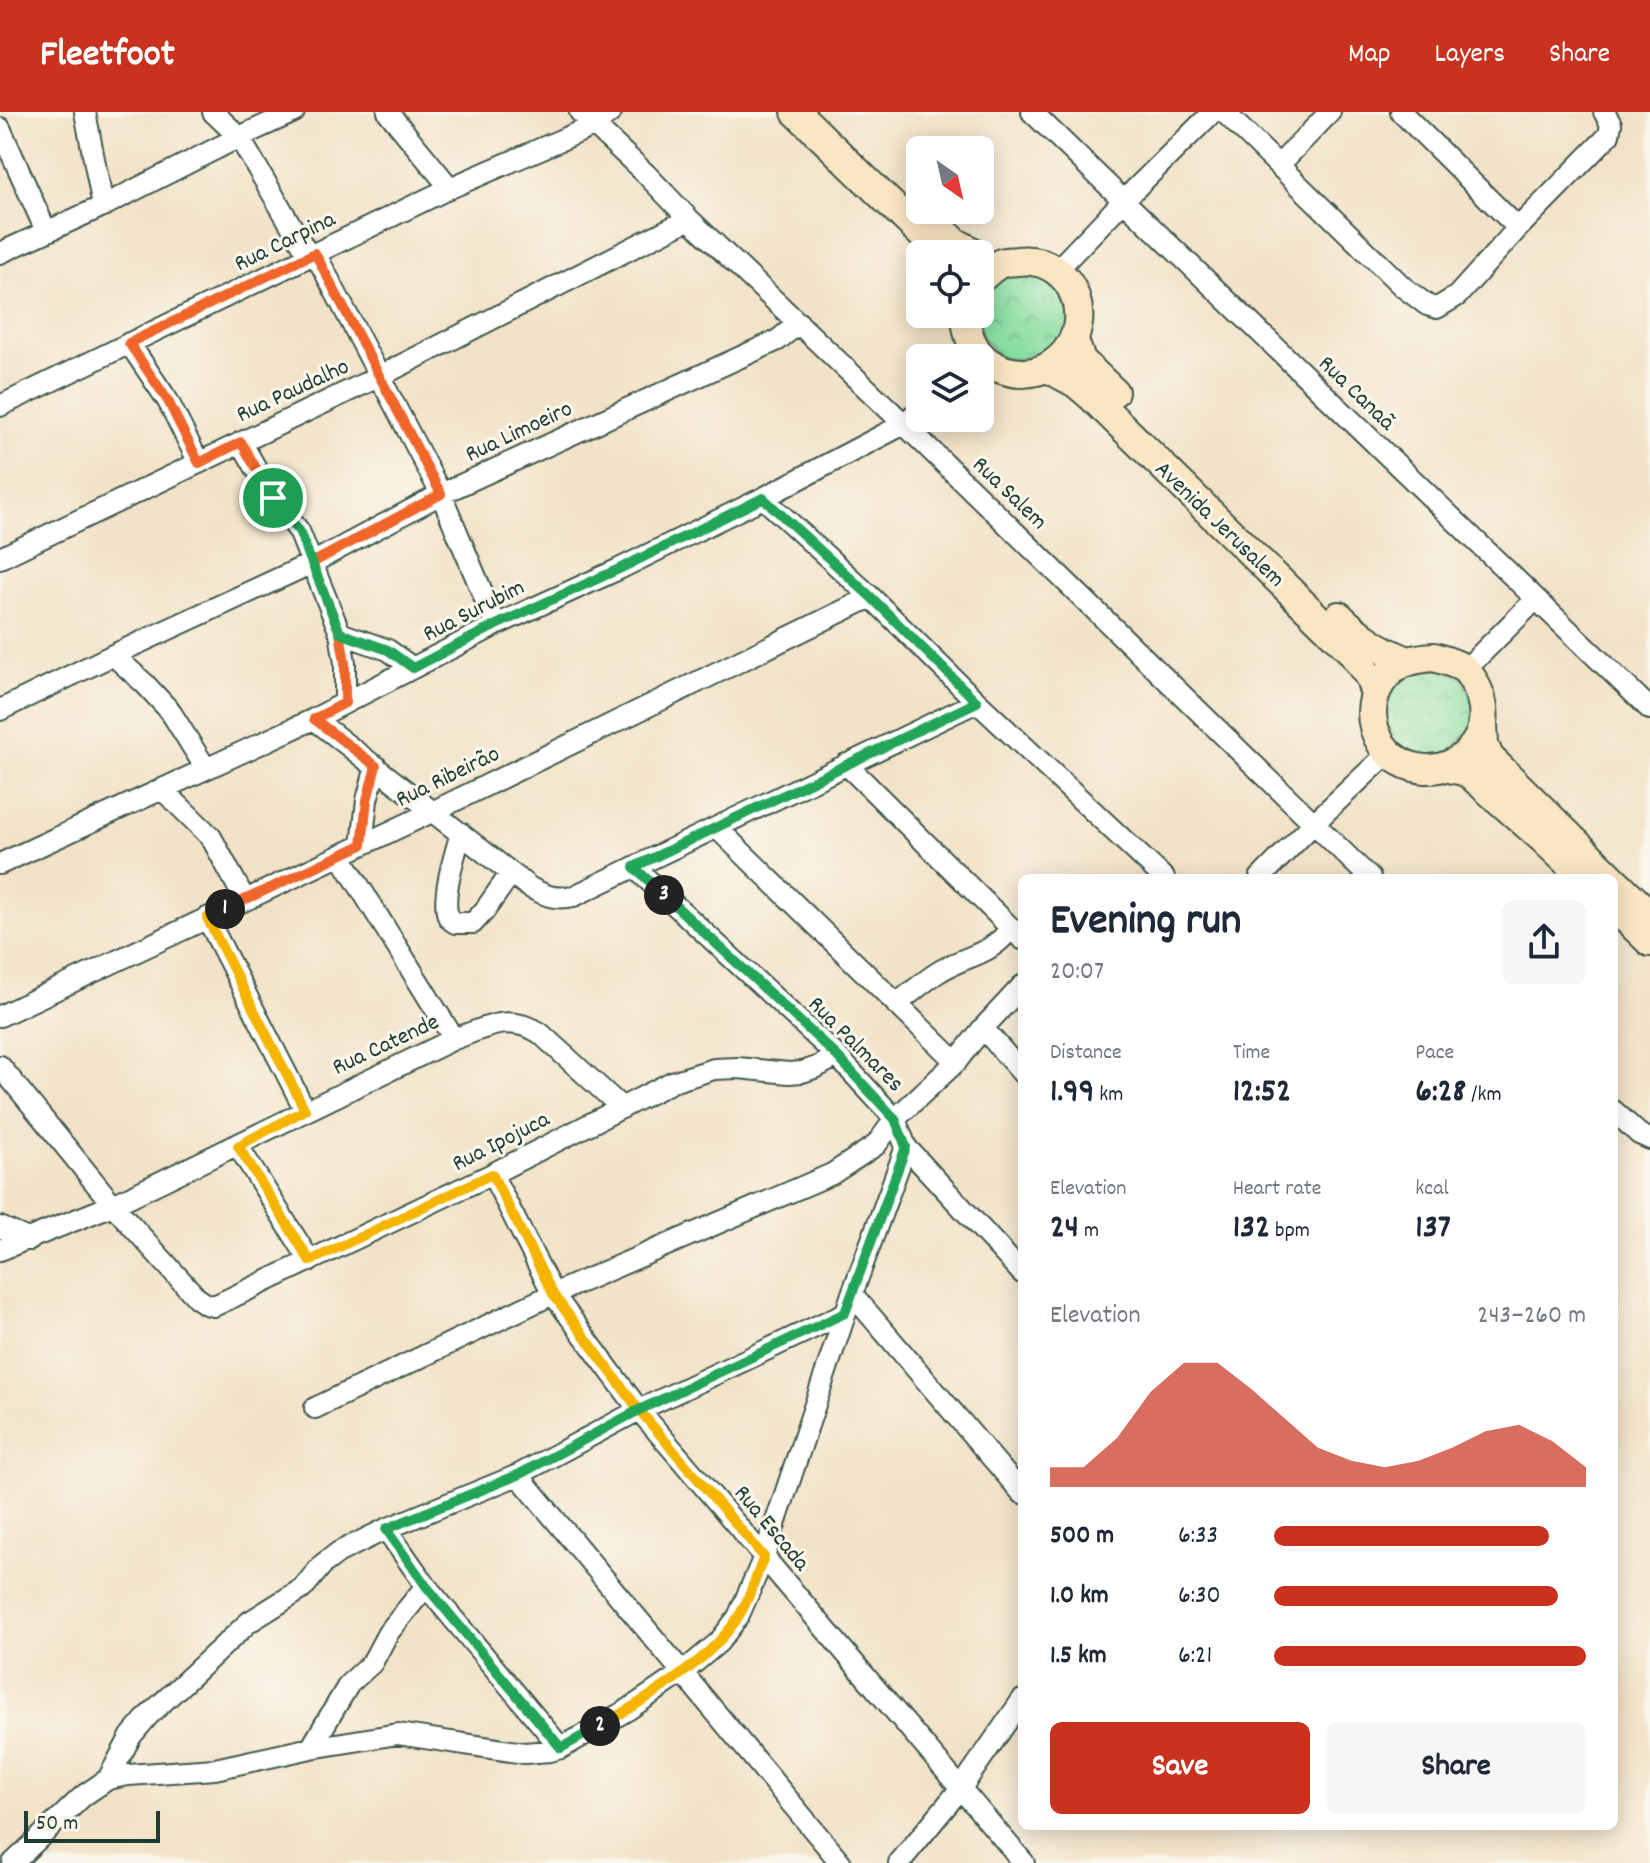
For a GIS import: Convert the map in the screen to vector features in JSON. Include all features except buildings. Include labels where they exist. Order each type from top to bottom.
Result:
[{"type":"street","points":[[85,112],[103,206]]},
{"type":"street","points":[[213,112],[239,137],[312,255],[380,376],[441,494],[496,625]]},
{"type":"street","points":[[0,253],[294,112]]},
{"type":"street","points":[[388,112],[450,188]]},
{"type":"street","name":"Rua Carpina","points":[[0,406],[586,119],[611,112]]},
{"type":"street","points":[[796,112],[885,186],[906,199]]},
{"type":"street","points":[[821,112],[930,240]]},
{"type":"street","name":"Rua Canaã","points":[[1032,112],[1650,709]]},
{"type":"street","points":[[1056,271],[1213,112]]},
{"type":"street","points":[[1224,112],[1403,287],[1427,305],[1437,308],[1457,296],[1609,135],[1611,124],[1604,112]]},
{"type":"street","points":[[1279,165],[1330,112]]},
{"type":"street","points":[[1401,112],[1518,228]]},
{"type":"street","name":"Rua Salem","points":[[586,119],[1366,874]]},
{"type":"street","points":[[0,128],[46,231]]},
{"type":"street","name":"Rua Paudalho","points":[[0,558],[380,376],[689,219]]},
{"type":"street","points":[[936,224],[953,240]]},
{"type":"street","points":[[994,262],[1025,260],[1047,265],[1056,271],[1070,285],[1078,303],[1079,322],[1074,341],[1063,356],[1048,368],[1030,373],[1012,373],[994,367]]},
{"type":"street","name":"Rua Limoeiro","points":[[0,710],[312,563],[441,494],[778,340],[799,323]]},
{"type":"street","name":"Avenida Jerusalem","points":[[1074,341],[1081,360],[1160,451],[1289,578],[1351,651],[1370,678],[1375,695],[1372,711],[1374,728],[1387,754]]},
{"type":"street","points":[[129,343],[168,401],[199,463]]},
{"type":"street","name":"Avenida Jerusalem","points":[[1048,368],[1077,384],[1160,451]]},
{"type":"street","name":"Rua Surubim","points":[[0,864],[314,719],[496,625],[763,498],[904,424]]},
{"type":"street","points":[[241,442],[273,498],[299,531],[340,633],[345,663],[345,703]]},
{"type":"street","points":[[763,498],[871,597],[1160,874]]},
{"type":"street","name":"Avenida Jerusalem","points":[[1289,578],[1380,650],[1408,661],[1434,657],[1466,669]]},
{"type":"street","name":"Rua Ribeirão","points":[[0,1016],[434,811],[871,597]]},
{"type":"street","points":[[1535,600],[1466,669],[1482,696],[1484,745],[1489,757],[1608,874]]},
{"type":"street","points":[[340,633],[388,650],[413,668]]},
{"type":"street","points":[[113,655],[170,711],[205,767]]},
{"type":"street","points":[[1375,695],[1382,681],[1408,661]]},
{"type":"street","points":[[314,719],[529,887],[560,899],[574,896],[977,702]]},
{"type":"street","points":[[1264,874],[1387,754],[1416,768],[1444,767],[1469,751],[1483,724]]},
{"type":"street","points":[[846,764],[1016,933],[937,973],[896,1004]]},
{"type":"street","points":[[362,845],[367,800],[376,766]]},
{"type":"street","points":[[1444,767],[1464,771],[1474,778],[1580,874]]},
{"type":"street","points":[[162,789],[211,837],[245,900]]},
{"type":"street","points":[[717,828],[956,1062]]},
{"type":"street","points":[[461,833],[447,899],[447,913],[455,923],[473,923],[511,873]]},
{"type":"street","points":[[340,855],[454,1039]]},
{"type":"street","name":"Rua Palmares","points":[[634,867],[837,1056],[895,1119],[906,1147],[1018,1269]]},
{"type":"street","points":[[1618,884],[1650,915]]},
{"type":"street","points":[[1618,911],[1650,942]]},
{"type":"street","points":[[207,918],[305,1110]]},
{"type":"street","points":[[315,1408],[553,1294],[832,1174],[876,1145],[895,1119],[956,1062],[1018,990]]},
{"type":"street","name":"Rua Catende","points":[[30,1240],[238,1146],[305,1110],[454,1039],[504,1022],[525,1024],[540,1033],[622,1108]]},
{"type":"street","points":[[983,1028],[1018,1068]]},
{"type":"street","name":"Rua Ipojuca","points":[[113,1205],[197,1298],[214,1306],[492,1174],[672,1082],[714,1069],[802,1072],[837,1056]]},
{"type":"street","points":[[0,1066],[113,1205]]},
{"type":"street","points":[[1618,1115],[1649,1139]]},
{"type":"street","points":[[238,1146],[310,1261]]},
{"type":"street","points":[[13,1863],[83,1796],[108,1779],[215,1769],[311,1748],[398,1734],[524,1753],[550,1751],[561,1748],[629,1709],[682,1673],[719,1642],[738,1617],[764,1557],[848,1304],[906,1147]]},
{"type":"street","name":"Rua Escada","points":[[492,1174],[553,1294],[639,1410],[1024,1863]]},
{"type":"street","points":[[0,1227],[30,1240]]},
{"type":"street","points":[[0,1250],[30,1240]]},
{"type":"street","points":[[0,1262],[30,1240]]},
{"type":"street","points":[[108,1779],[131,1736],[148,1716],[249,1622],[302,1589],[323,1564],[339,1552],[386,1529],[518,1475],[848,1304]]},
{"type":"street","points":[[848,1304],[1018,1489]]},
{"type":"street","points":[[518,1475],[841,1863]]},
{"type":"street","points":[[386,1529],[426,1586],[561,1748]]},
{"type":"street","points":[[311,1748],[349,1684],[372,1663],[388,1633],[426,1586]]},
{"type":"street","points":[[899,1863],[961,1788],[1018,1706]]},
{"type":"green space","points":[[1009,272],[1055,279],[1073,321],[1048,360],[1002,359],[994,351],[994,344],[988,344],[981,337],[980,328],[994,328],[994,284]]},
{"type":"green space","points":[[1433,667],[1463,677],[1481,719],[1441,762],[1398,748],[1385,720],[1386,704],[1392,690],[1403,678]]},
{"type":"route","points":[[273,498],[241,442],[199,463],[168,401],[129,343],[315,253],[441,494],[312,563],[340,633],[345,663],[345,703],[314,719],[376,766],[367,800],[362,845],[207,918],[305,1110],[238,1146],[310,1261],[492,1174],[553,1294],[639,1410],[764,1557],[738,1617],[719,1642],[682,1673],[629,1709],[561,1748],[426,1586],[386,1529],[518,1475],[639,1410],[845,1313],[906,1147],[895,1119],[837,1056],[634,867],[977,702],[871,597],[763,498],[496,625],[413,668],[388,650],[340,633],[299,531],[273,498]]}]
